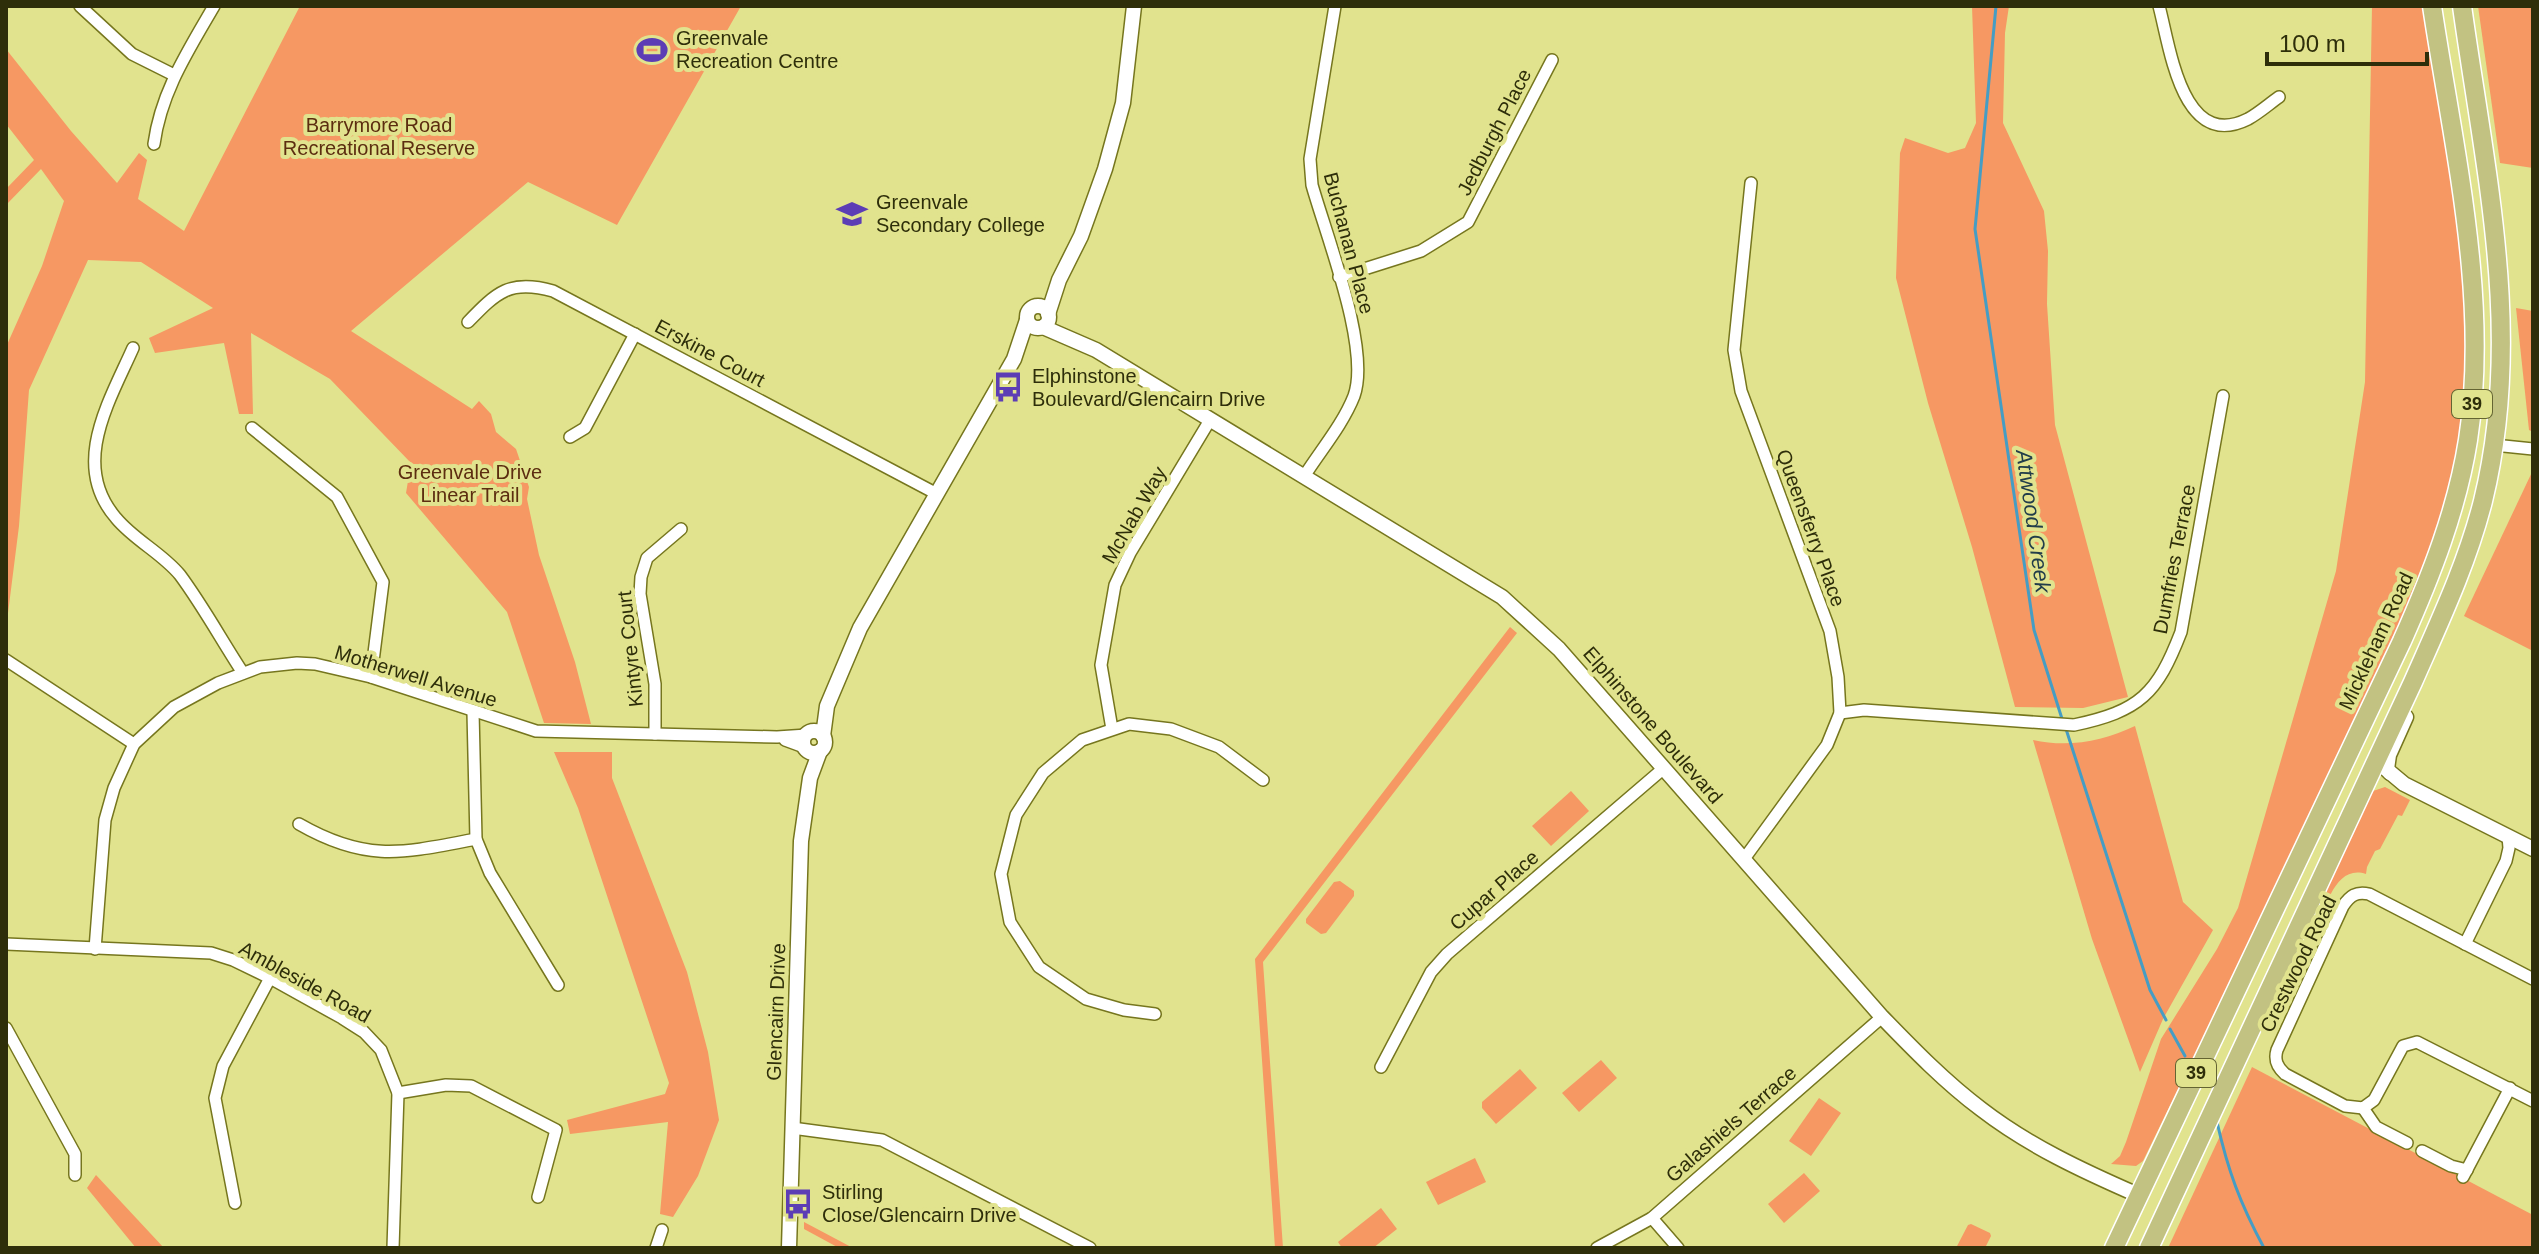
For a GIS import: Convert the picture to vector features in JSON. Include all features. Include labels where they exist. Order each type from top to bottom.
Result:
[{"type":"main road","name":"Mickleham Road","points":[[2114,1248],[2431,573],[2459,482],[2472,406],[2475,358],[2473,295],[2432,6]]},
{"type":"main road","name":"39","points":[[2149,1248],[2363,790],[2383,767],[2476,528],[2494,445],[2503,355],[2500,284],[2462,6]]},
{"type":"main road","points":[[2336,779],[2363,758],[2383,767]]},
{"type":"street","points":[[80,6],[132,54],[174,75]]},
{"type":"street","points":[[154,144],[158,116],[174,75],[214,6]]},
{"type":"street","name":"Glencairn Drive","points":[[1014,359],[1045,321],[1105,169],[1123,103],[1134,6]]},
{"type":"street","name":"Buchanan Place","points":[[1305,475],[1354,395],[1358,366],[1357,339],[1312,185],[1310,159],[1335,6]]},
{"type":"street","points":[[2159,6],[2182,95],[2197,114],[2212,122],[2230,125],[2248,119],[2279,97]]},
{"type":"street","name":"Jedburgh Place","points":[[1339,277],[1421,251],[1447,238],[1468,222],[1552,60]]},
{"type":"street","name":"Queensferry Place","points":[[1744,859],[1804,781],[1827,745],[1840,713],[1830,631],[1741,391],[1734,350],[1751,183]]},
{"type":"street","name":"Glencairn Drive","points":[[789,1248],[801,841],[812,742],[860,628],[1014,359],[1031,314],[1059,280]]},
{"type":"street","name":"Erskine Court","points":[[468,322],[509,287],[530,284],[553,291],[937,494]]},
{"type":"street","name":"Elphinstone Boulevard","points":[[1031,314],[1031,326],[1045,321],[1305,475],[1502,597],[1559,649],[1882,1017],[1931,1067],[1982,1110],[2067,1163],[2138,1195]]},
{"type":"street","points":[[570,437],[585,428],[635,334]]},
{"type":"street","points":[[133,348],[100,423],[94,445],[94,473],[103,499],[117,520],[178,574],[243,673]]},
{"type":"street","name":"Dumfries Terrace","points":[[1840,713],[1864,710],[2074,725],[2103,719],[2129,708],[2152,689],[2169,663],[2181,632],[2223,396]]},
{"type":"street","name":"McNab Way","points":[[1112,729],[1101,665],[1115,585],[1130,553],[1210,420]]},
{"type":"street","points":[[252,428],[337,497],[383,582],[371,677]]},
{"type":"street","points":[[2494,445],[2533,449]]},
{"type":"street","name":"Kintyre Court","points":[[655,734],[655,684],[640,594],[641,577],[647,558],[681,529]]},
{"type":"street","points":[[6,660],[134,744]]},
{"type":"street","name":"Motherwell Avenue","points":[[95,949],[105,820],[114,788],[134,744],[174,707],[218,683],[260,667],[315,664],[371,677],[536,731],[777,737],[812,742]]},
{"type":"street","points":[[473,712],[476,839],[490,873],[558,985]]},
{"type":"street","points":[[1155,1014],[1124,1010],[1086,999],[1039,967],[1010,922],[1001,874],[1016,815],[1043,773],[1082,740],[1129,724],[1171,729],[1219,747],[1263,780]]},
{"type":"street","points":[[2383,767],[2404,784],[2533,849]]},
{"type":"street","name":"Cupar Place","points":[[1381,1067],[1431,972],[1447,954],[1664,768]]},
{"type":"street","points":[[2363,790],[2385,780],[2404,784]]},
{"type":"street","points":[[299,824],[324,838],[357,850],[391,853],[476,839]]},
{"type":"street","points":[[2465,944],[2506,861],[2508,836]]},
{"type":"street","name":"Crestwood Road","points":[[2363,1108],[2345,1106],[2285,1074],[2278,1067],[2276,1058],[2277,1050],[2350,897],[2358,893],[2369,894],[2533,979]]},
{"type":"street","name":"Ambleside Road","points":[[6,944],[211,953],[270,978],[364,1032],[381,1050],[398,1093],[393,1248]]},
{"type":"street","points":[[235,1203],[215,1098],[223,1066],[270,978]]},
{"type":"street","name":"Galashiels Terrace","points":[[1597,1248],[1652,1218],[1882,1017]]},
{"type":"street","points":[[6,1028],[11,1050],[75,1154],[75,1175]]},
{"type":"street","points":[[2407,1143],[2376,1127],[2363,1108],[2374,1100],[2399,1050],[2412,1042],[2426,1045],[2533,1101]]},
{"type":"street","points":[[398,1093],[446,1085],[471,1086],[556,1130],[538,1197]]},
{"type":"street","points":[[2422,1151],[2465,1173],[2510,1088]]},
{"type":"street","points":[[792,1128],[882,1140],[1090,1248]]},
{"type":"street","points":[[1652,1218],[1678,1248]]},
{"type":"street","points":[[656,1248],[662,1230]]},
{"type":"green space","name":"Barrymore Road Recreational Reserve","points":[[300,6],[741,6],[617,225],[528,182],[351,331],[472,409],[479,401],[491,414],[496,432],[516,449],[529,487],[527,499],[539,555],[575,662],[591,724],[544,723],[507,612],[406,493],[411,463],[330,379],[251,333],[253,414],[239,414],[224,343],[155,353],[149,338],[213,308],[141,262],[88,260],[29,390],[19,526],[6,629],[6,347],[42,266],[64,201],[41,169],[6,205],[6,189],[34,160],[6,124],[6,49],[117,183],[139,153],[147,160],[138,199],[184,231]]},
{"type":"green space","points":[[1972,6],[2009,6],[2005,33],[2003,123],[2044,211],[2055,425],[2128,697],[2083,708],[2015,707],[1972,547],[1928,403],[1896,278],[1900,153],[1905,138],[1948,153],[1965,148],[1976,123]]},
{"type":"green space","points":[[2372,6],[2424,6],[2455,193],[2465,287],[2467,381],[2455,467],[2440,523],[2410,604],[2143,1161],[2136,1166],[2111,1164],[2120,1156],[2126,1142],[2161,1039],[2217,949],[2238,908],[2336,571],[2365,382]]},
{"type":"green space","points":[[2478,6],[2533,6],[2533,168],[2500,163]]},
{"type":"green space","points":[[2516,308],[2533,311],[2533,432],[2529,430]]},
{"type":"green space","points":[[2533,470],[2533,651],[2464,616]]},
{"type":"green space","points":[[1510,627],[1517,633],[1263,962],[1283,1248],[1275,1248],[1255,959]]},
{"type":"green space","points":[[2135,726],[2183,902],[2213,930],[2163,1019],[2140,1072],[2092,939],[2033,740],[2086,742]]},
{"type":"green space","points":[[554,752],[612,752],[612,778],[687,972],[708,1052],[719,1120],[698,1176],[673,1217],[660,1214],[668,1122],[570,1134],[567,1120],[665,1094],[669,1083],[578,808]]},
{"type":"green space","points":[[2385,787],[2410,800],[2402,816],[2398,815],[2380,849],[2375,851],[2366,874],[2347,875],[2339,881],[2316,929],[2306,924],[2367,793]]},
{"type":"green space","points":[[1571,791],[1589,811],[1551,846],[1532,826]]},
{"type":"green space","points":[[1340,881],[1354,891],[1354,896],[1326,933],[1321,934],[1306,923],[1306,919],[1334,882]]},
{"type":"green space","points":[[1601,1060],[1617,1078],[1579,1112],[1562,1093]]},
{"type":"green space","points":[[2252,1067],[2533,1215],[2533,1248],[2168,1248]]},
{"type":"green space","points":[[1520,1069],[1537,1088],[1496,1124],[1482,1108],[1482,1102]]},
{"type":"green space","points":[[1819,1098],[1841,1113],[1811,1156],[1789,1141]]},
{"type":"green space","points":[[1475,1158],[1486,1182],[1438,1205],[1426,1182]]},
{"type":"green space","points":[[1804,1173],[1820,1191],[1784,1223],[1768,1204]]},
{"type":"green space","points":[[96,1175],[164,1248],[136,1248],[87,1188]]},
{"type":"green space","points":[[1381,1208],[1397,1229],[1373,1248],[1342,1248],[1338,1242]]},
{"type":"green space","points":[[804,1222],[853,1248],[839,1248],[804,1229]]},
{"type":"green space","points":[[1968,1225],[1990,1233],[1985,1248],[1956,1248]]},
{"type":"waterway","name":"Attwood Creek","points":[[1996,6],[1975,229],[2034,630],[2063,722]]},
{"type":"waterway","name":"Attwood Creek","points":[[2066,729],[2150,990],[2166,1020]]},
{"type":"waterway","name":"Attwood Creek","points":[[2170,1029],[2185,1056]]},
{"type":"waterway","name":"Attwood Creek","points":[[2217,1122],[2236,1186],[2264,1248]]},
{"type":"place","name":"Greenvale Recreation Centre","points":[[652,50]]},
{"type":"place","name":"Greenvale Secondary College","points":[[852,214]]},
{"type":"place","name":"Elphinstone Boulevard/Glencairn Drive","points":[[1008,387]]},
{"type":"place","name":"Stirling Close/Glencairn Drive","points":[[798,1204]]},
{"type":"park label","name":"Greenvale Drive Linear Trail","points":[[470,484]]}]
